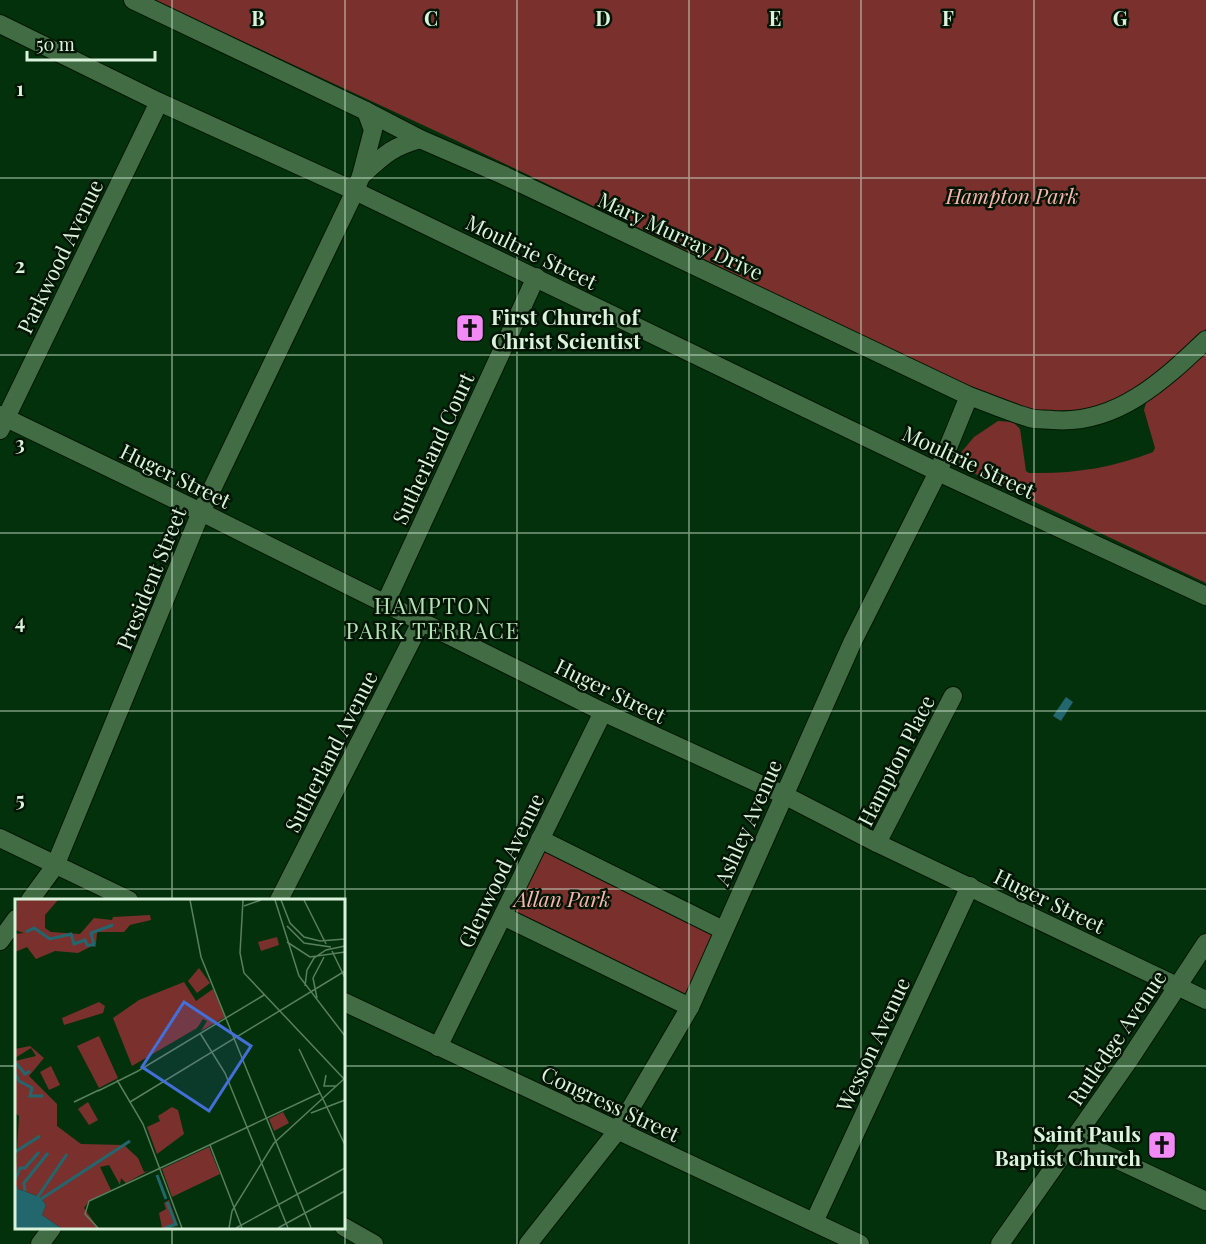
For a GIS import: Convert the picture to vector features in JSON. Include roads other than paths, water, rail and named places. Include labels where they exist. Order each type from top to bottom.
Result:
[{"type":"street","name":"Mary Murray Drive","points":[[133,0],[420,139],[503,175],[969,396],[1031,418],[1068,421],[1105,414],[1137,398],[1164,379],[1206,340]]},
{"type":"street","name":"Moultrie Street","points":[[0,24],[159,102],[358,183],[536,278],[938,472],[1206,596]]},
{"type":"street","name":"Parkwood Avenue","points":[[2,421],[159,102]]},
{"type":"street","name":"President Street","points":[[31,899],[55,866],[89,789],[201,512],[358,183],[373,130],[366,111]]},
{"type":"street","name":"President Street","points":[[358,183],[385,154],[397,146],[420,139]]},
{"type":"street","name":"Sutherland Court","points":[[385,604],[536,278]]},
{"type":"street","name":"Ashley Avenue","points":[[528,1244],[618,1130],[690,1007],[853,641],[938,472],[969,396]]},
{"type":"street","name":"Huger Street","points":[[2,421],[201,512],[603,712],[784,795],[877,843],[1206,1000]]},
{"type":"street","name":"Sutherland Avenue","points":[[280,899],[421,622]]},
{"type":"street","name":"Hampton Place","points":[[877,843],[952,696]]},
{"type":"street","name":"Glenwood Avenue","points":[[438,1047],[603,712]]},
{"type":"street","points":[[0,838],[127,899]]},
{"type":"street","points":[[540,839],[723,930]]},
{"type":"street","name":"Wesson Avenue","points":[[814,1222],[970,886]]},
{"type":"street","points":[[503,916],[690,1007]]},
{"type":"street","points":[[0,941],[15,920]]},
{"type":"street","name":"Rutledge Avenue","points":[[1000,1244],[1129,1060],[1206,943]]},
{"type":"street","name":"Congress Street","points":[[345,1002],[860,1244]]},
{"type":"street","points":[[1073,1139],[1206,1201]]},
{"type":"street","points":[[345,1228],[374,1244]]},
{"type":"street","points":[[40,1244],[51,1229]]},
{"type":"water","points":[[1066,697],[1073,702],[1061,721],[1053,716]]},
{"type":"place","name":"First Church of Christ Scientist","points":[[470,328]]},
{"type":"place","name":"Saint Pauls Baptist Church","points":[[1162,1145]]},
{"type":"district","name":"HAMPTON PARK TERRACE","points":[[433,618]]},
{"type":"park label","name":"Hampton Park","points":[[1012,195]]},
{"type":"park label","name":"Allan Park","points":[[562,898]]}]
